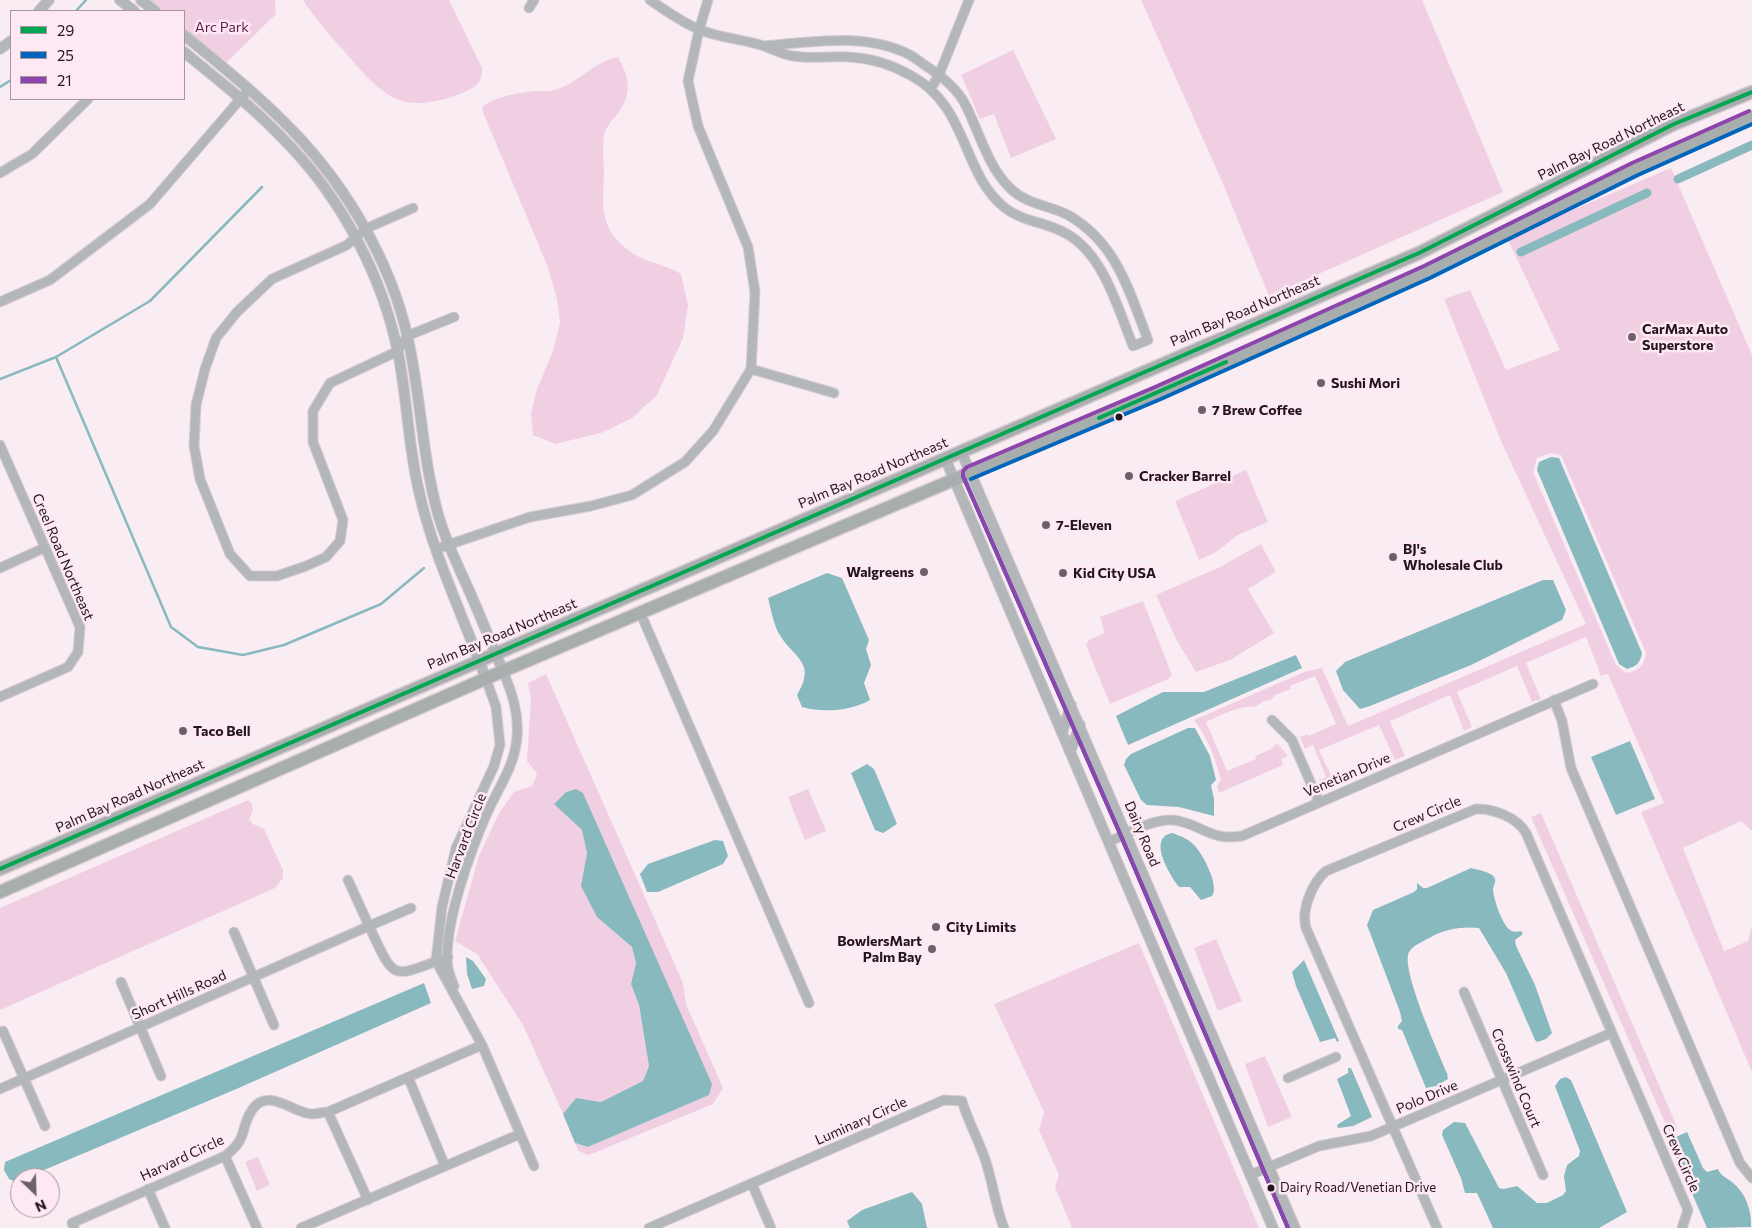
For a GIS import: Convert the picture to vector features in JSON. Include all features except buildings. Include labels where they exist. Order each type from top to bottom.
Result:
[{"type":"main road","name":"Palm Bay Road Northeast","points":[[3,868],[1420,253],[1658,132],[1752,92]]},
{"type":"main road","points":[[0,892],[640,612],[1158,393],[1427,272],[1635,169],[1752,117]]},
{"type":"main road","points":[[1420,253],[1427,272]]},
{"type":"main road","points":[[640,612],[642,599],[649,587]]},
{"type":"main road","points":[[250,782],[257,763],[266,753]]},
{"type":"main road","points":[[223,794],[235,773],[233,767]]},
{"type":"main road","points":[[32,878],[38,861],[47,848]]},
{"type":"main road","points":[[0,884],[3,868]]},
{"type":"street","points":[[40,10],[49,0]]},
{"type":"street","points":[[120,0],[133,10]]},
{"type":"street","points":[[141,0],[154,10]]},
{"type":"street","points":[[529,8],[534,0]]},
{"type":"street","points":[[650,0],[699,30],[764,46],[792,56],[869,59],[911,75],[931,88],[951,112],[973,160],[993,196],[1004,208],[1021,218],[1067,234],[1082,245],[1096,263],[1105,280],[1133,346],[1148,340],[1108,248],[1086,227],[1066,214],[1027,200],[1012,190],[999,176],[963,100],[939,75],[909,54],[880,44],[836,40],[764,46]]},
{"type":"street","points":[[436,549],[530,517],[591,506],[632,495],[685,462],[713,431],[751,369],[755,292],[748,247],[698,126],[688,81],[699,30],[708,0]]},
{"type":"street","points":[[931,88],[939,75],[969,0]]},
{"type":"street","points":[[185,36],[249,89],[303,141],[334,180],[365,229],[386,273],[407,336],[418,388],[430,482],[448,544],[503,672]]},
{"type":"street","points":[[0,49],[10,41]]},
{"type":"street","points":[[185,53],[241,99],[293,148],[323,186],[355,237],[375,279],[398,351],[418,486],[436,549],[486,679]]},
{"type":"street","points":[[0,302],[50,280],[150,204],[249,89]]},
{"type":"street","points":[[0,172],[32,154],[87,100]]},
{"type":"street","points":[[414,208],[365,229],[348,245],[272,279],[237,312],[216,338],[205,369],[196,406],[194,446],[200,479],[230,554],[250,576],[277,576],[306,566],[326,557],[340,540],[343,520],[313,442],[313,411],[330,383],[398,351],[407,336],[454,316]]},
{"type":"street","points":[[751,369],[834,393]]},
{"type":"street","name":"Creel Road Northeast","points":[[0,446],[80,628],[78,652],[68,667],[0,697]]},
{"type":"street","name":"Dairy Road","points":[[961,452],[1295,1228]]},
{"type":"street","points":[[945,458],[1273,1228]]},
{"type":"street","points":[[0,568],[44,548]]},
{"type":"street","points":[[640,612],[809,1003]]},
{"type":"street","name":"Harvard Circle","points":[[463,1013],[448,969],[455,908],[470,856],[488,811],[509,770],[517,738],[517,711],[503,672]]},
{"type":"street","name":"Harvard Circle","points":[[486,679],[496,707],[500,745],[494,766],[456,848],[442,907],[436,961],[482,1045],[534,1166]]},
{"type":"street","name":"Venetian Drive","points":[[1109,842],[1162,820],[1178,820],[1225,839],[1242,836],[1593,684]]},
{"type":"street","points":[[1554,700],[1562,720],[1571,768],[1740,1162],[1752,1178]]},
{"type":"street","points":[[1062,733],[1071,705]]},
{"type":"street","points":[[1272,720],[1292,740],[1319,802]]},
{"type":"street","points":[[1070,752],[1080,725]]},
{"type":"street","name":"Crew Circle","points":[[1437,1228],[1304,921],[1308,901],[1318,881],[1326,872],[1476,809],[1492,811],[1518,822],[1526,833],[1688,1210],[1682,1228]]},
{"type":"street","points":[[348,880],[388,967],[397,973],[406,972],[448,957]]},
{"type":"street","name":"Short Hills Road","points":[[0,1089],[411,908]]},
{"type":"street","points":[[234,932],[274,1025]]},
{"type":"street","points":[[121,982],[161,1076]]},
{"type":"street","name":"Crosswind Court","points":[[1464,992],[1543,1175]]},
{"type":"street","points":[[3,1031],[45,1126]]},
{"type":"street","name":"Polo Drive","points":[[1250,1175],[1319,1146],[1370,1136],[1611,1033]]},
{"type":"street","name":"Harvard Circle","points":[[74,1228],[72,1223],[225,1156],[239,1145],[252,1110],[262,1102],[278,1101],[311,1114],[328,1112],[482,1045]]},
{"type":"street","points":[[1288,1078],[1336,1057]]},
{"type":"street","points":[[408,1077],[446,1166]]},
{"type":"street","name":"Luminary Circle","points":[[649,1228],[944,1100],[962,1101],[968,1122],[984,1157],[994,1201],[1004,1228]]},
{"type":"street","points":[[328,1112],[368,1200]]},
{"type":"street","points":[[301,1228],[520,1134]]},
{"type":"street","points":[[225,1156],[257,1228]]},
{"type":"street","points":[[752,1184],[771,1228]]},
{"type":"street","points":[[148,1190],[165,1228]]},
{"type":"green space","name":"Arc Park","points":[[148,0],[275,0],[276,14],[222,67],[185,31],[185,10],[161,10]]},
{"type":"green space","points":[[303,0],[449,0],[482,68],[481,78],[477,85],[469,90],[439,101],[406,102],[393,97],[381,90],[369,79],[322,26]]},
{"type":"green space","points":[[1141,0],[1422,0],[1503,192],[1269,296],[1220,177]]},
{"type":"green space","points":[[1013,50],[1056,139],[1011,158],[994,114],[980,119],[961,75]]},
{"type":"green space","points":[[618,57],[625,71],[628,85],[623,106],[604,136],[603,205],[607,224],[611,233],[633,254],[681,274],[688,305],[683,338],[657,395],[632,418],[601,433],[555,444],[533,435],[531,413],[537,389],[553,351],[560,323],[557,299],[547,265],[482,110],[483,106],[501,97],[535,91],[552,91],[563,87],[601,63]]},
{"type":"green space","points":[[1671,168],[1752,355],[1752,831],[1741,821],[1683,848],[1724,951],[1748,941],[1752,926],[1752,1072],[1641,812],[1664,803],[1608,674],[1601,676],[1586,637],[1526,663],[1541,699],[1532,702],[1517,666],[1457,692],[1472,727],[1464,731],[1450,695],[1390,721],[1405,756],[1395,760],[1379,725],[1319,750],[1336,786],[1331,788],[1320,783],[1319,780],[1326,777],[1313,745],[1305,749],[1300,737],[1307,734],[1308,736],[1336,724],[1315,676],[1290,686],[1291,689],[1275,695],[1271,700],[1264,701],[1255,707],[1237,709],[1206,722],[1227,771],[1256,759],[1255,756],[1271,749],[1277,743],[1288,756],[1281,759],[1283,765],[1219,793],[1217,787],[1221,780],[1216,764],[1207,741],[1194,720],[1304,672],[1322,668],[1348,726],[1586,624],[1501,441],[1444,299],[1470,290],[1506,370],[1560,350],[1507,238]],"holes":[[[1551,453],[1561,455],[1646,653],[1642,665],[1634,671],[1626,673],[1616,665],[1533,472],[1537,458]]]},
{"type":"green space","points":[[1246,470],[1268,522],[1238,535],[1216,552],[1199,560],[1175,501]]},
{"type":"green space","points":[[1261,544],[1276,572],[1248,589],[1274,633],[1230,660],[1196,672],[1176,639],[1156,595],[1220,567]]},
{"type":"green space","points":[[1143,601],[1172,675],[1168,679],[1110,704],[1086,645],[1089,640],[1105,633],[1100,617]]},
{"type":"green space","points":[[546,674],[683,983],[686,1004],[723,1088],[713,1104],[589,1155],[578,1151],[575,1143],[588,1147],[709,1095],[576,789],[566,792],[554,804],[582,829],[587,853],[582,886],[597,917],[632,947],[636,963],[631,984],[639,1005],[649,1066],[643,1081],[601,1102],[576,1098],[563,1114],[523,1025],[477,954],[455,941],[479,856],[499,813],[514,792],[532,786],[537,774],[527,761],[531,699],[528,683]]},
{"type":"green space","points":[[808,789],[826,831],[805,840],[788,797]]},
{"type":"green space","points":[[248,800],[252,804],[253,810],[249,820],[264,829],[283,870],[283,878],[275,888],[0,1010],[0,908]]},
{"type":"green space","points":[[1541,813],[1678,1129],[1669,1132],[1531,817]]},
{"type":"green space","points":[[1216,939],[1242,1001],[1218,1011],[1194,948]]},
{"type":"green space","points":[[1139,943],[1259,1228],[1072,1228],[1055,1187],[1059,1175],[1039,1130],[1044,1112],[994,1004]]},
{"type":"green space","points":[[1265,1056],[1292,1117],[1268,1127],[1245,1064]]},
{"type":"green space","points":[[258,1157],[270,1185],[257,1191],[245,1162]]},
{"type":"water","points":[[1551,457],[1559,458],[1642,653],[1638,664],[1630,668],[1627,669],[1619,664],[1537,470],[1539,462]]},
{"type":"water","points":[[827,573],[842,578],[869,640],[866,649],[871,665],[864,683],[870,700],[854,707],[837,710],[819,710],[802,707],[797,695],[803,684],[804,667],[801,660],[778,632],[768,598]]},
{"type":"water","points":[[1543,580],[1553,580],[1566,610],[1562,620],[1471,665],[1370,706],[1360,709],[1343,690],[1336,671],[1345,662]]},
{"type":"water","points":[[1296,655],[1302,668],[1128,745],[1116,716],[1163,692],[1204,692]]},
{"type":"water","points":[[1188,728],[1195,728],[1210,756],[1216,780],[1211,785],[1214,799],[1214,816],[1179,807],[1147,805],[1141,800],[1124,765],[1126,759],[1131,754]]},
{"type":"water","points":[[1630,741],[1655,799],[1616,815],[1591,757]]},
{"type":"water","points":[[867,764],[874,769],[897,824],[883,833],[875,830],[851,773]]},
{"type":"water","points":[[576,789],[583,793],[712,1084],[709,1095],[588,1147],[575,1143],[563,1114],[576,1098],[601,1102],[643,1081],[649,1066],[639,1005],[631,984],[636,963],[632,947],[597,917],[581,886],[587,853],[582,830],[554,804],[566,792]]},
{"type":"water","points":[[1172,833],[1188,840],[1201,854],[1212,877],[1214,891],[1212,896],[1201,900],[1190,887],[1179,887],[1173,878],[1165,863],[1161,848],[1161,841],[1165,836]]},
{"type":"water","points":[[715,840],[723,841],[728,856],[723,864],[658,892],[647,892],[640,874],[648,864]]},
{"type":"water","points":[[1471,868],[1494,877],[1493,889],[1501,917],[1510,930],[1515,932],[1521,931],[1523,934],[1515,940],[1516,946],[1535,985],[1552,1033],[1546,1039],[1537,1042],[1535,1040],[1506,973],[1479,928],[1467,927],[1436,934],[1413,947],[1409,952],[1408,961],[1415,992],[1448,1079],[1436,1086],[1426,1088],[1402,1030],[1398,1029],[1402,1021],[1400,1012],[1367,925],[1373,910],[1414,892],[1417,889],[1417,883],[1423,888],[1427,888]]},
{"type":"water","points":[[466,957],[473,961],[486,979],[484,986],[472,989],[467,974]]},
{"type":"water","points":[[1304,960],[1339,1041],[1337,1042],[1335,1038],[1320,1042],[1296,986],[1292,972]]},
{"type":"water","points":[[424,983],[431,1003],[234,1090],[49,1168],[10,1168],[10,1179],[4,1170],[5,1162]]},
{"type":"water","points":[[1348,1068],[1351,1068],[1372,1117],[1353,1126],[1338,1128],[1337,1125],[1351,1116],[1337,1079],[1348,1073]]},
{"type":"water","points":[[1566,1077],[1571,1080],[1627,1212],[1599,1228],[1493,1228],[1477,1193],[1465,1193],[1461,1178],[1442,1135],[1443,1130],[1454,1122],[1465,1123],[1499,1188],[1504,1189],[1517,1186],[1537,1203],[1547,1203],[1563,1195],[1566,1191],[1564,1176],[1567,1165],[1579,1156],[1580,1151],[1555,1086],[1560,1079]]},
{"type":"water","points":[[1687,1132],[1703,1168],[1707,1172],[1718,1169],[1722,1175],[1741,1191],[1749,1209],[1751,1227],[1707,1228],[1669,1140]]},
{"type":"water","points":[[912,1192],[922,1204],[927,1228],[850,1228],[847,1221],[862,1210]]},
{"type":"waterway","points":[[77,10],[86,0]]},
{"type":"waterway","points":[[0,87],[10,81]]},
{"type":"waterway","points":[[1678,179],[1752,145]]},
{"type":"waterway","points":[[0,379],[56,357],[150,301],[262,187]]},
{"type":"waterway","points":[[1521,252],[1647,193]]},
{"type":"waterway","points":[[56,357],[171,627],[198,647],[243,655],[284,645],[381,604],[424,568]]},
{"type":"transit line","name":"29","points":[[0,869],[1419,253],[1674,124],[1752,92]]},
{"type":"transit line","name":"21","points":[[1288,1228],[1121,836],[963,476],[963,471],[967,467],[1155,387],[1424,266],[1632,163],[1749,111]]},
{"type":"transit line","name":"25","points":[[971,479],[1161,399],[1430,278],[1638,175],[1752,124]]},
{"type":"transit line","name":"29","points":[[1099,418],[1226,362]]},
{"type":"transit line","name":"25","points":[[963,476],[1121,836],[1288,1228]]},
{"type":"place","name":"CarMax Auto Superstore","points":[[1632,337]]},
{"type":"place","name":"Sushi Mori","points":[[1321,383]]},
{"type":"place","name":"7 Brew Coffee","points":[[1202,410]]},
{"type":"place","name":"Cracker Barrel","points":[[1129,476]]},
{"type":"place","name":"7-Eleven","points":[[1046,525]]},
{"type":"place","name":"BJ's Wholesale Club","points":[[1393,557]]},
{"type":"place","name":"Walgreens","points":[[924,572]]},
{"type":"place","name":"Kid City USA","points":[[1063,573]]},
{"type":"place","name":"Taco Bell","points":[[183,731]]},
{"type":"place","name":"City Limits","points":[[936,927]]},
{"type":"place","name":"BowlersMart Palm Bay","points":[[932,949]]},
{"type":"place","name":"Dairy Road/Venetian Drive","points":[[1271,1188]]}]
